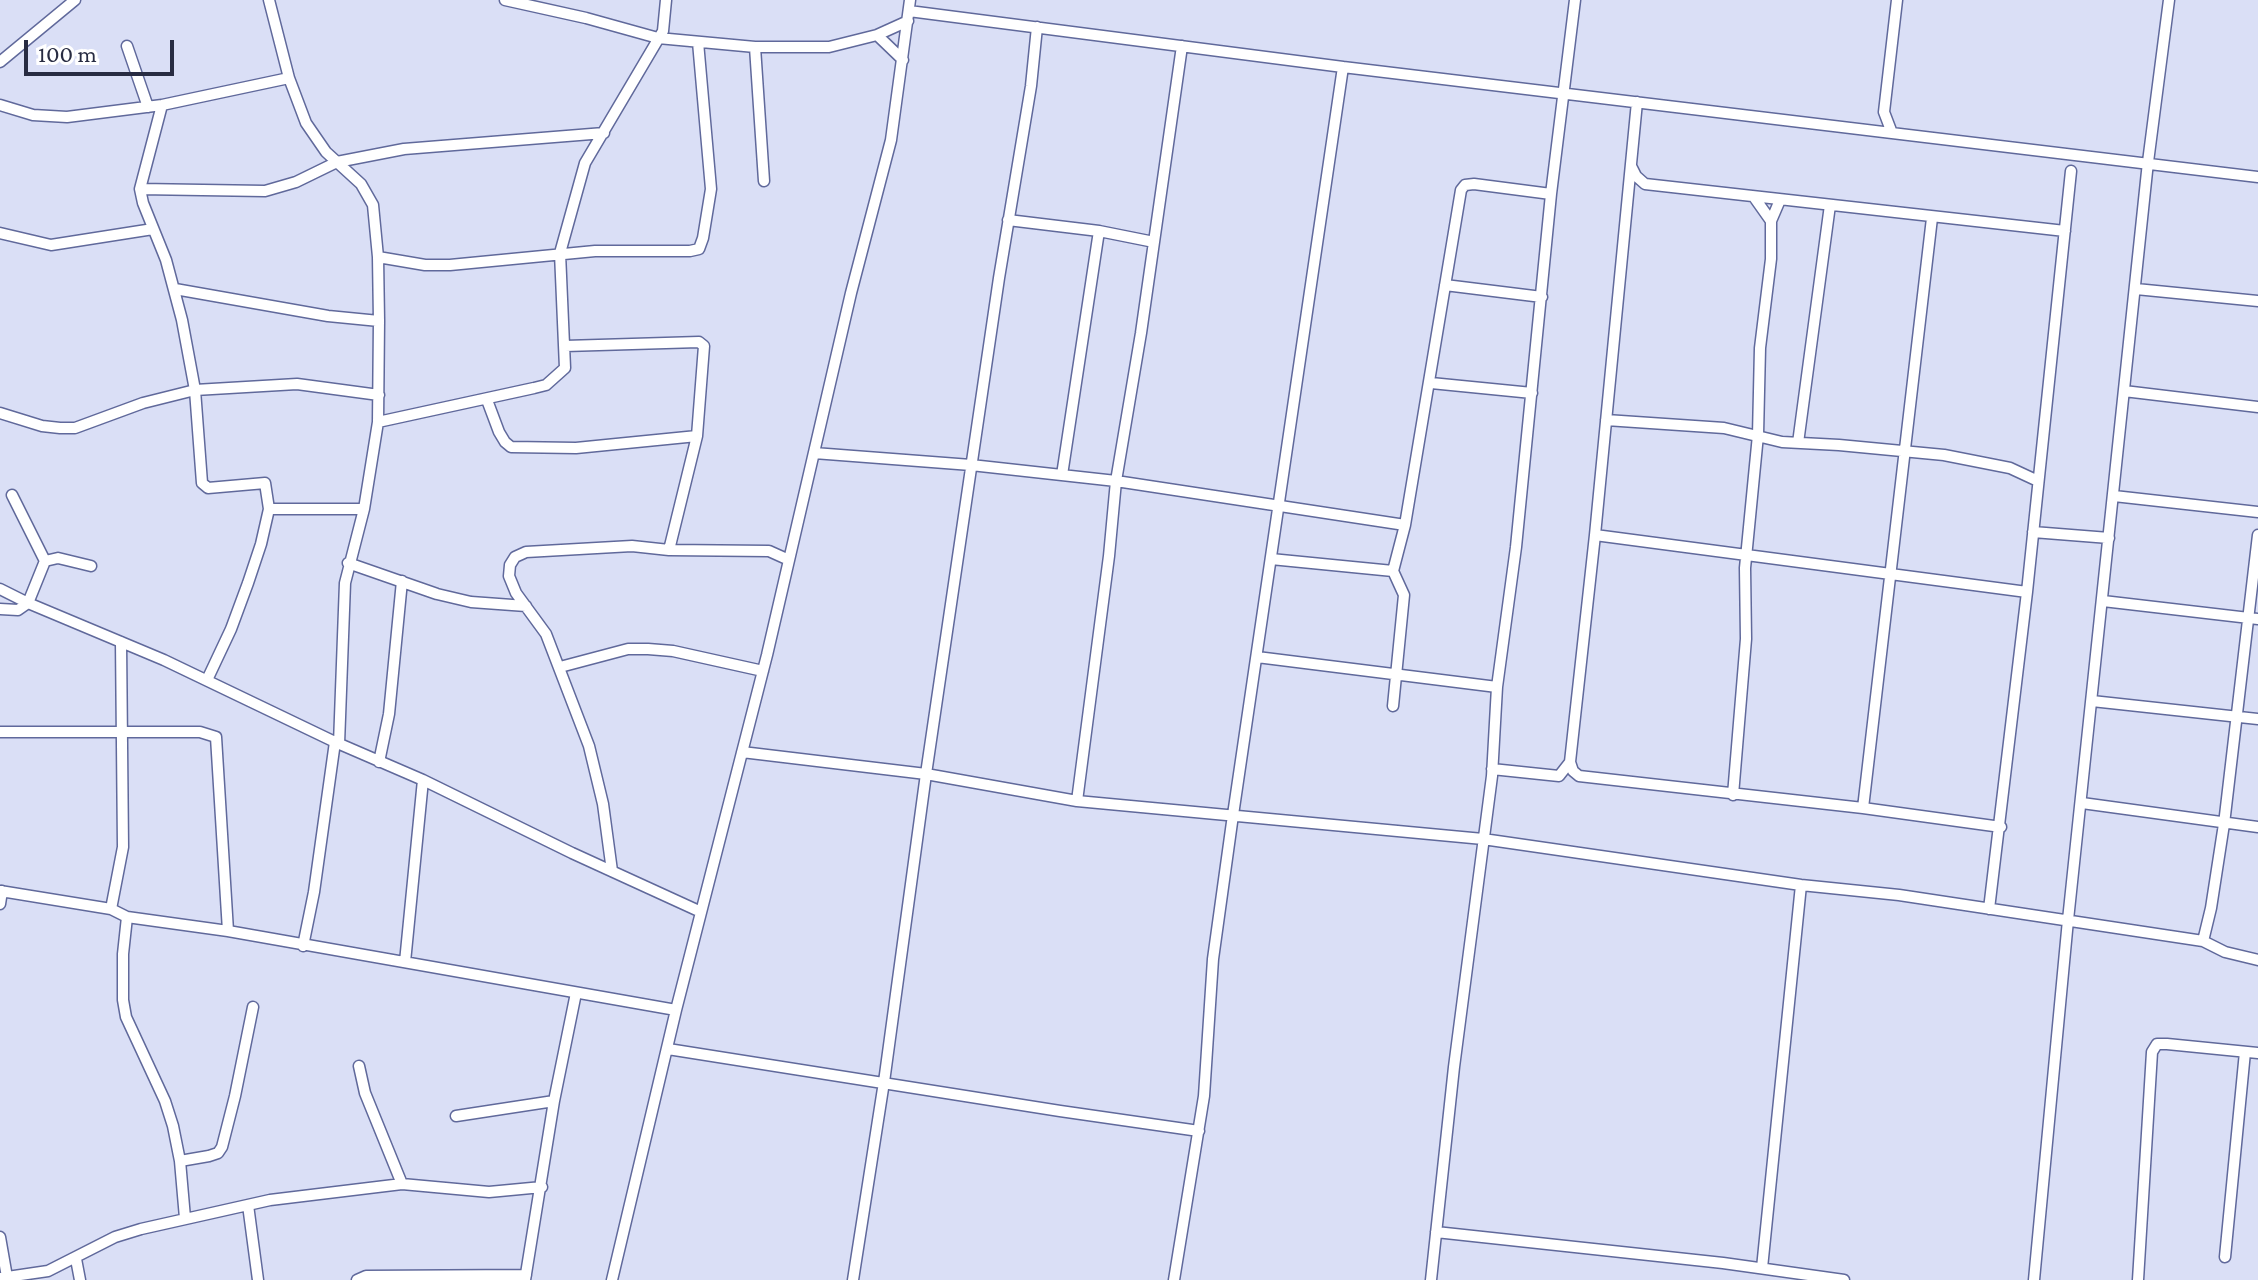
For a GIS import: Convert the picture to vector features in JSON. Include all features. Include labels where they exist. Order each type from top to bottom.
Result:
[{"type":"street","points":[[0,62],[75,0]]},
{"type":"street","points":[[269,0],[289,78],[306,123],[326,152],[361,184],[373,205],[378,257],[378,422],[364,509],[348,563],[343,604],[337,743],[303,946]]},
{"type":"street","points":[[505,0],[658,38],[755,47],[829,47],[877,35],[909,11],[1343,67],[2258,177]]},
{"type":"street","points":[[378,422],[534,388],[553,380],[565,368],[560,253],[585,163],[664,26],[666,0]]},
{"type":"street","points":[[1431,1280],[1454,1067],[1492,769],[1497,687],[1516,547],[1551,194],[1575,0]]},
{"type":"street","points":[[1892,133],[1884,112],[1897,0]]},
{"type":"street","points":[[2036,1280],[2068,920],[2148,162],[2169,0]]},
{"type":"street","points":[[612,1280],[676,1010],[763,671],[851,293],[891,140],[909,11]]},
{"type":"street","points":[[853,1280],[971,465],[1031,86],[1037,27]]},
{"type":"street","points":[[877,35],[903,60]]},
{"type":"street","points":[[378,257],[425,265],[450,265],[560,253],[699,249],[711,189],[698,42]]},
{"type":"street","points":[[127,46],[148,107]]},
{"type":"street","points":[[1077,801],[1116,481],[1182,46]]},
{"type":"street","points":[[755,47],[764,181]]},
{"type":"street","points":[[1174,1280],[1204,1096],[1213,959],[1233,815],[1343,67]]},
{"type":"street","points":[[0,93],[4,106],[33,115],[57,117],[162,105],[289,78]]},
{"type":"street","points":[[1637,102],[1570,762],[1573,771],[1579,776],[2001,827]]},
{"type":"street","points":[[162,105],[140,189],[175,289],[195,390],[202,483],[208,488],[265,483],[269,509],[248,583],[207,680]]},
{"type":"street","points":[[1866,130],[1884,112]]},
{"type":"street","points":[[140,189],[265,191],[296,182],[337,162],[404,149],[604,133]]},
{"type":"street","points":[[1631,165],[1636,176],[1645,184],[2065,231]]},
{"type":"street","points":[[1989,909],[2001,827],[2071,171]]},
{"type":"street","points":[[1393,706],[1404,595],[1393,571],[1405,525],[1431,383],[1461,190],[1465,185],[1474,184],[1551,194]]},
{"type":"street","points":[[1627,201],[1645,184]]},
{"type":"street","points":[[1754,197],[1771,221]]},
{"type":"street","points":[[1733,795],[1746,639],[1746,555],[1758,435],[1760,348],[1771,259],[1771,221],[1780,200]]},
{"type":"street","points":[[1798,443],[1830,205]]},
{"type":"street","points":[[1863,808],[1932,218]]},
{"type":"street","points":[[1008,220],[1099,231],[1154,242]]},
{"type":"street","points":[[0,233],[51,245],[153,229]]},
{"type":"street","points":[[1062,475],[1099,231]]},
{"type":"street","points":[[1445,285],[1542,297]]},
{"type":"street","points":[[175,289],[328,316],[379,321]]},
{"type":"street","points":[[2136,289],[2258,301]]},
{"type":"street","points":[[565,346],[702,343],[704,353],[697,436],[669,550]]},
{"type":"street","points":[[1431,383],[1532,393]]},
{"type":"street","points":[[0,413],[42,426],[75,428],[143,403],[195,390],[297,384],[379,395]]},
{"type":"street","points":[[2124,391],[2258,407]]},
{"type":"street","points":[[487,400],[499,432],[511,447],[576,448],[697,436]]},
{"type":"street","points":[[1606,420],[1724,428],[1772,440],[1944,455],[2010,468],[2038,481]]},
{"type":"street","points":[[814,453],[971,465],[1116,481],[1405,525]]},
{"type":"street","points":[[0,609],[18,610],[28,603],[45,561],[12,495]]},
{"type":"street","points":[[2114,496],[2258,512]]},
{"type":"street","points":[[269,509],[364,509]]},
{"type":"street","points":[[2033,532],[2109,538]]},
{"type":"street","points":[[1595,535],[2027,592]]},
{"type":"street","points":[[2203,941],[2211,908],[2253,618],[2258,535]]},
{"type":"street","points":[[612,871],[597,774],[560,667],[546,634],[516,593],[509,576],[510,565],[515,557],[526,552],[632,546],[669,550],[769,551],[789,560]]},
{"type":"street","points":[[45,561],[58,558],[91,566]]},
{"type":"street","points":[[1271,559],[1393,571]]},
{"type":"street","points":[[348,563],[437,594],[471,602],[526,606]]},
{"type":"street","points":[[379,762],[389,714],[402,581]]},
{"type":"street","points":[[0,589],[207,680],[701,912]]},
{"type":"street","points":[[2103,601],[2253,618]]},
{"type":"street","points":[[111,909],[123,847],[121,642]]},
{"type":"street","points":[[560,667],[628,649],[648,649],[673,651],[763,671]]},
{"type":"street","points":[[1257,657],[1497,687]]},
{"type":"street","points":[[2092,701],[2258,719]]},
{"type":"street","points":[[0,732],[200,732],[216,737],[228,931]]},
{"type":"street","points":[[742,752],[926,774],[1077,801],[1483,839],[1801,885],[1899,895],[2203,941],[2225,952],[2258,960]]},
{"type":"street","points":[[1492,769],[1559,776],[1570,762]]},
{"type":"street","points":[[405,962],[423,780]]},
{"type":"street","points":[[2082,803],[2258,827]]},
{"type":"street","points":[[1762,1268],[1801,885]]},
{"type":"street","points":[[0,904],[1,891],[111,909],[127,917],[228,931],[676,1010]]},
{"type":"street","points":[[127,917],[123,954],[126,1017],[165,1101],[173,1126],[180,1161],[185,1218]]},
{"type":"street","points":[[357,1280],[366,1276],[525,1277],[554,1101],[576,993]]},
{"type":"street","points":[[180,1161],[209,1156],[218,1153],[222,1147],[253,1007]]},
{"type":"street","points":[[2138,1280],[2152,1052],[2157,1044],[2167,1044],[2258,1053]]},
{"type":"street","points":[[668,1049],[1199,1131]]},
{"type":"street","points":[[2225,1257],[2245,1052]]},
{"type":"street","points":[[359,1066],[365,1093],[402,1184]]},
{"type":"street","points":[[456,1116],[554,1101]]},
{"type":"street","points":[[0,1237],[3,1277],[48,1271],[115,1237],[248,1205],[417,1183],[489,1192],[542,1187]]},
{"type":"street","points":[[248,1205],[258,1280]]},
{"type":"street","points":[[1436,1232],[1844,1280]]},
{"type":"street","points":[[76,1259],[80,1280]]}]
